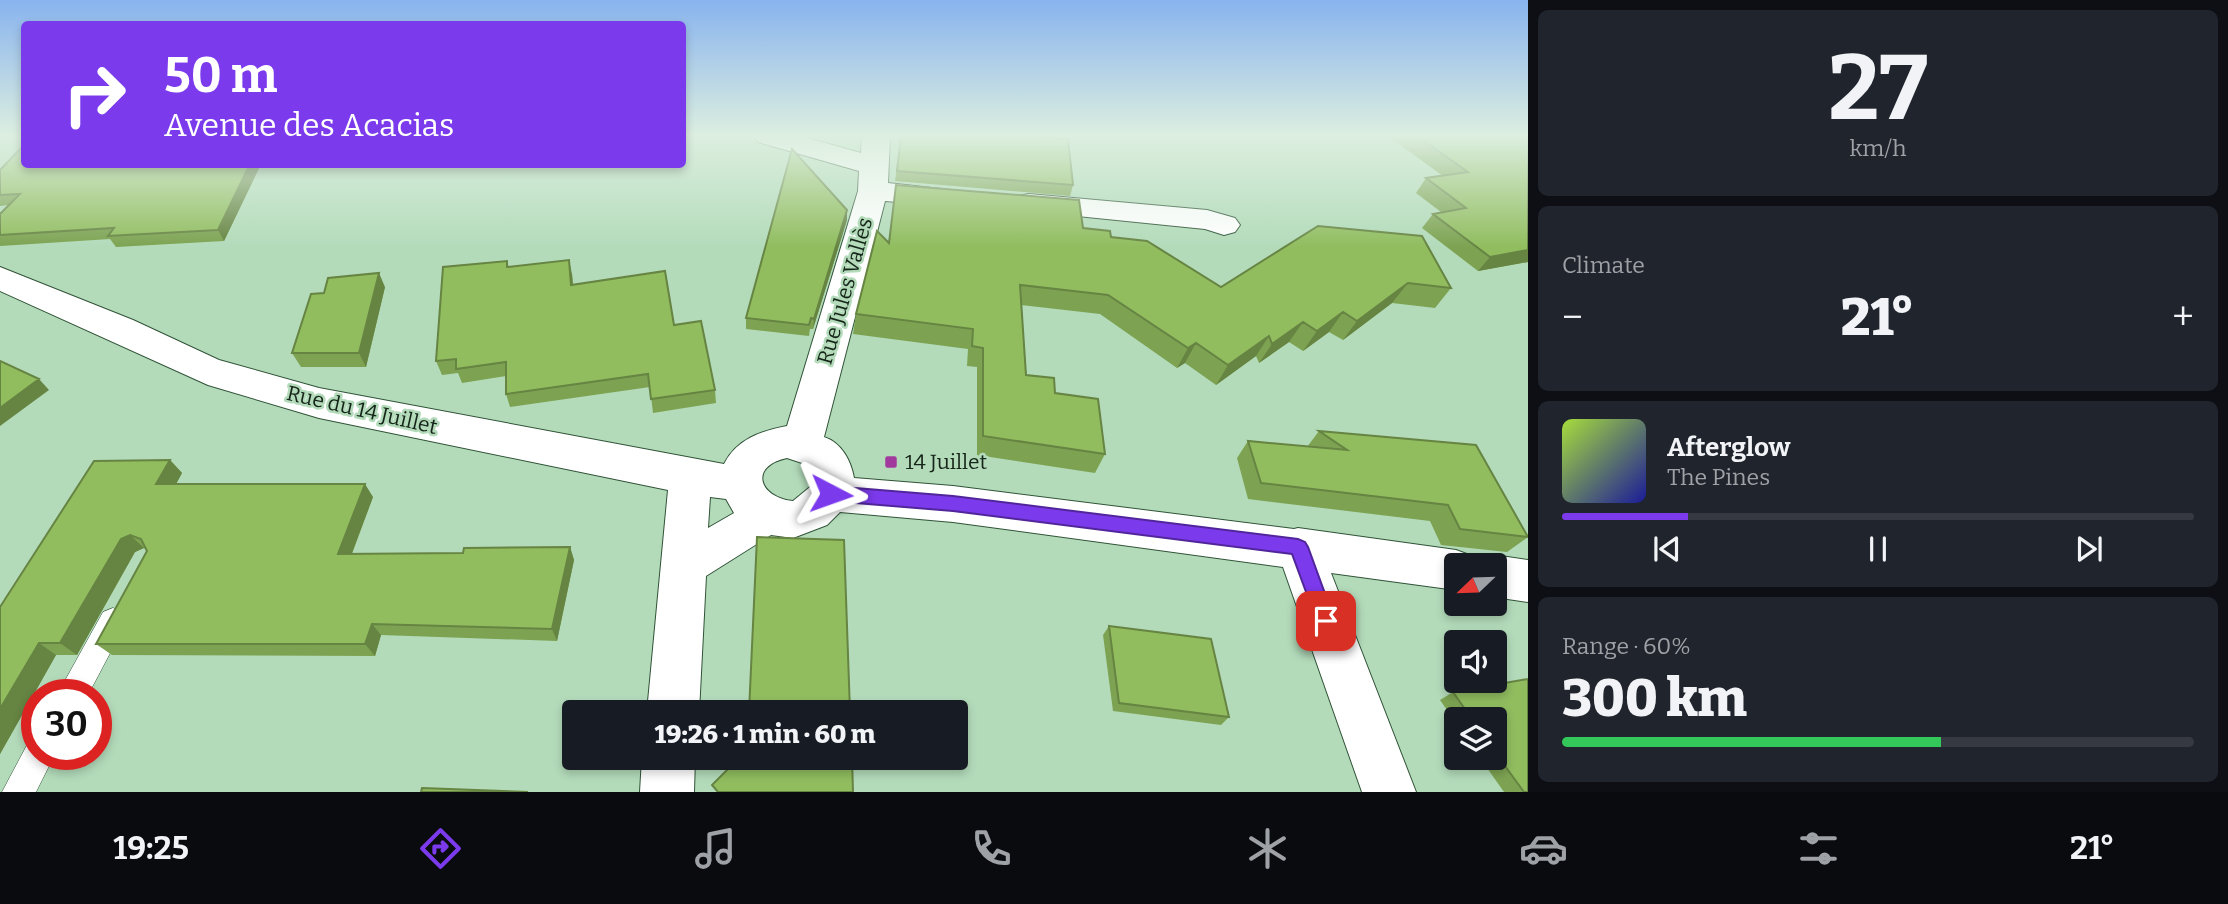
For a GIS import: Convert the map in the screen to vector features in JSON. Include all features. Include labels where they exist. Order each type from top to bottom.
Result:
[{"type":"street","name":"Rue Jules Vallès","points":[[802,444],[872,173]]},
{"type":"street","points":[[900,173],[990,200],[1207,219],[1224,225]]},
{"type":"street","name":"Rue du 14 Juillet","points":[[0,278],[120,329],[208,371],[319,403],[690,477],[755,499]]},
{"type":"street","points":[[779,443],[802,444],[825,458],[832,469],[834,481],[831,494],[825,504],[806,515],[784,519],[755,499],[742,470],[748,459],[759,450],[779,443]]},
{"type":"street","points":[[674,700],[690,477]]},
{"type":"street","points":[[831,494],[953,504],[1298,547],[1444,568]]},
{"type":"street","points":[[684,565],[755,499]]},
{"type":"street","points":[[1298,547],[1389,792]]},
{"type":"street","points":[[1507,578],[1528,581]]},
{"type":"street","points":[[667,792],[668,770]]},
{"type":"lane","points":[[81,679],[127,596]]},
{"type":"lane","points":[[18,792],[30,770]]},
{"type":"building","points":[[0,173],[246,173],[218,230],[108,236],[114,228],[0,235],[0,214],[20,194],[0,195]]},
{"type":"building","points":[[785,173],[814,173],[847,210],[814,319],[811,318],[809,325],[746,318]]},
{"type":"building","points":[[922,173],[1072,173],[1073,185]]},
{"type":"building","points":[[1461,173],[1528,173],[1528,250],[1490,257],[1433,214],[1466,208],[1426,178]]},
{"type":"building","points":[[896,185],[1079,200],[1083,228],[1110,231],[1111,237],[1147,241],[1221,287],[1318,226],[1422,236],[1451,288],[1408,283],[1357,321],[1343,312],[1317,331],[1303,322],[1272,344],[1269,336],[1228,365],[1196,343],[1188,348],[1108,295],[1020,285],[1026,375],[1054,378],[1055,393],[1098,399],[1105,454],[983,436],[983,348],[972,346],[973,329],[856,314],[877,231],[889,243]]},
{"type":"building","points":[[569,260],[571,285],[665,271],[674,325],[701,321],[715,390],[651,399],[648,374],[506,394],[506,362],[456,369],[456,359],[436,361],[443,267],[507,261],[507,267]]},
{"type":"building","points":[[379,273],[359,353],[292,353],[311,294],[324,293],[328,278]]},
{"type":"building","points":[[0,361],[39,379],[0,408]]},
{"type":"building","points":[[1319,431],[1476,445],[1528,537],[1460,529],[1448,505],[1261,483],[1248,441],[1347,450]]},
{"type":"building","points":[[170,460],[156,484],[365,484],[338,554],[463,553],[464,548],[570,547],[552,629],[372,624],[365,644],[96,644],[147,551],[141,539],[130,535],[121,539],[60,643],[39,643],[0,709],[0,607],[94,461]]},
{"type":"building","points":[[757,537],[844,540],[850,700],[750,700]]},
{"type":"building","points":[[1109,626],[1211,639],[1229,717],[1119,703]]},
{"type":"building","points":[[1528,679],[1528,792],[1524,792],[1507,769],[1507,707],[1464,707],[1454,693],[1507,693],[1507,683]]},
{"type":"building","points":[[727,770],[852,770],[853,792],[718,792],[712,785]]},
{"type":"building","points":[[422,788],[528,792],[421,792]]},
{"type":"place","name":"14 Juillet","points":[[891,462]]},
{"type":"route","points":[[831,494],[953,504],[1298,547],[1326,621]]}]
